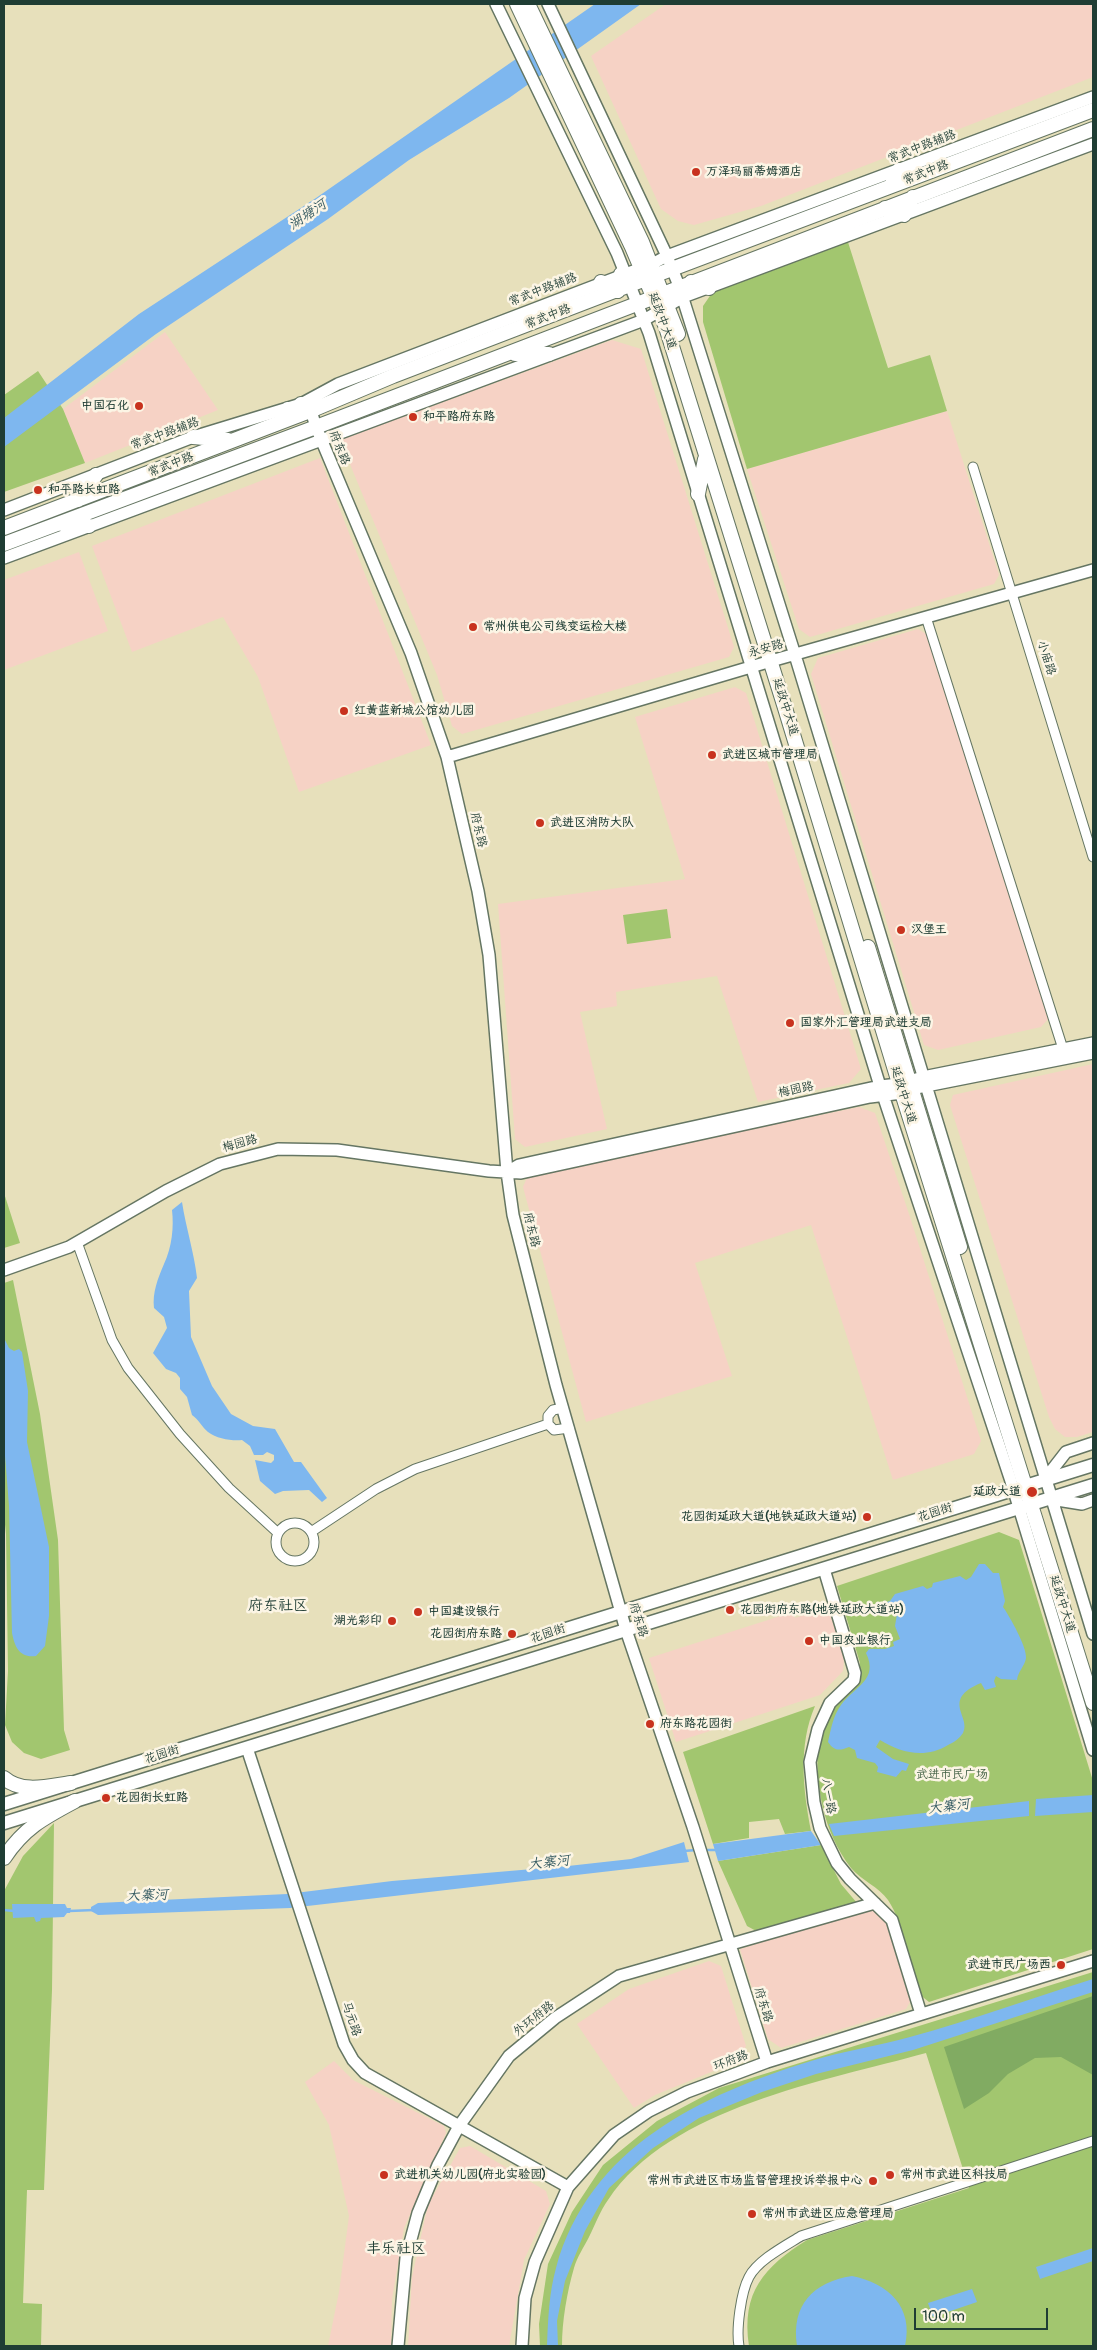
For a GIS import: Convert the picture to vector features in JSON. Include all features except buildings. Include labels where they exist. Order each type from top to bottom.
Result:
[{"type":"main road","name":"延政中大道","points":[[517,4],[537,33]]},
{"type":"main road","name":"延政中大道","points":[[528,4],[537,33],[649,271],[661,302],[775,660],[1029,1484],[1093,1704]]},
{"type":"main road","name":"常武中路","points":[[4,528],[234,441],[301,408],[394,376],[624,288],[649,271],[670,262],[891,186],[1093,110]]},
{"type":"main road","name":"常武中路","points":[[4,544],[56,524],[318,433],[507,353],[638,304],[661,302],[685,290],[885,208],[1093,128]]},
{"type":"main road","points":[[891,186],[899,170],[918,176]]},
{"type":"main road","points":[[885,208],[904,215],[913,197]]},
{"type":"main road","points":[[601,282],[624,288],[623,274]]},
{"type":"main road","points":[[685,290],[709,288]]},
{"type":"main road","name":"延政中大道","points":[[661,302],[706,456],[775,660]]},
{"type":"main road","points":[[507,353],[550,354]]},
{"type":"main road","points":[[193,438],[234,441]]},
{"type":"main road","points":[[698,494],[706,456]]},
{"type":"main road","points":[[78,500],[96,475]]},
{"type":"main road","points":[[56,524],[89,526]]},
{"type":"main road","name":"花园街","points":[[4,1804],[1093,1465]]},
{"type":"main road","name":"花园街","points":[[4,1823],[1093,1486]]},
{"type":"main road","name":"延政中大道","points":[[1035,1504],[1093,1675]]},
{"type":"main road","points":[[4,1778],[10,1784],[34,1788],[71,1783]]},
{"type":"main road","points":[[4,1858],[21,1835],[52,1813],[75,1801]]},
{"type":"street","points":[[496,4],[515,47],[618,253],[623,274]]},
{"type":"street","points":[[548,4],[685,290],[924,1081],[1035,1504],[1093,1750]]},
{"type":"street","name":"常武中路辅路","points":[[670,262],[899,170],[1093,97]]},
{"type":"street","points":[[709,288],[1093,144]]},
{"type":"street","name":"常武中路辅路","points":[[4,510],[193,438],[301,408],[338,384],[623,274],[649,271]]},
{"type":"street","points":[[624,288],[638,304],[644,320],[881,1090],[1029,1484]]},
{"type":"street","points":[[4,558],[89,526],[318,433],[644,320],[661,302]]},
{"type":"street","name":"府东路","points":[[301,408],[318,433],[411,653],[447,757],[478,890],[489,955],[507,1172],[513,1215],[563,1408],[620,1611],[697,1841],[767,2062]]},
{"type":"street","name":"小庙路","points":[[974,468],[1093,857]]},
{"type":"street","name":"永安路","points":[[447,757],[775,660],[1014,594],[1093,570]]},
{"type":"street","points":[[926,617],[1063,1049]]},
{"type":"street","name":"梅园路","points":[[4,1270],[77,1242],[166,1191],[220,1164],[278,1149],[337,1150],[507,1172],[519,1165],[905,1086],[1093,1042]]},
{"type":"street","name":"梅园路","points":[[924,1081],[1093,1053]]},
{"type":"street","points":[[77,1242],[112,1340],[128,1368],[186,1440],[229,1488],[278,1533]]},
{"type":"street","points":[[563,1408],[553,1410],[548,1416],[548,1424],[554,1430],[569,1428]]},
{"type":"street","points":[[311,1532],[376,1489],[415,1469],[548,1424]]},
{"type":"street","points":[[1029,1484],[1066,1452],[1093,1443]]},
{"type":"street","points":[[1035,1504],[1082,1504],[1093,1500]]},
{"type":"street","points":[[1035,1504],[1093,1634]]},
{"type":"street","points":[[294,1523],[306,1527],[311,1532],[314,1537],[313,1550],[305,1559],[293,1561],[282,1556],[276,1545],[278,1533],[288,1524],[294,1523]]},
{"type":"street","name":"八一路","points":[[824,1569],[855,1673],[854,1680],[830,1703],[818,1730],[810,1762],[814,1802],[820,1828],[829,1848],[850,1879],[892,1920],[921,2014]]},
{"type":"street","name":"马元路","points":[[247,1748],[344,2044],[353,2060],[365,2073],[568,2187]]},
{"type":"street","name":"外环府路","points":[[398,2346],[406,2258],[418,2213],[438,2165],[459,2126],[509,2056],[555,2018],[618,1976],[875,1903]]},
{"type":"street","name":"环府路","points":[[522,2346],[525,2298],[534,2262],[568,2187],[614,2136],[650,2111],[687,2092],[767,2062],[1093,1961]]},
{"type":"street","points":[[739,2346],[738,2326],[749,2276],[768,2256],[801,2236],[1093,2140]]},
{"type":"shaded area","points":[[666,4],[1093,4],[1093,77],[761,206],[694,225],[678,221],[661,209],[591,56]]},
{"type":"shaded area","points":[[165,332],[218,410],[85,463],[63,409]]},
{"type":"shaded area","points":[[612,340],[641,349],[734,647],[729,657],[462,734],[452,726],[437,675],[340,440]]},
{"type":"shaded area","points":[[947,411],[999,575],[994,584],[810,637],[799,629],[747,469]]},
{"type":"shaded area","points":[[320,458],[431,745],[299,792],[258,677],[223,617],[132,652],[92,546]]},
{"type":"shaded area","points":[[79,552],[108,631],[4,670],[4,580]]},
{"type":"shaded area","points":[[918,629],[926,634],[1049,1018],[1041,1027],[938,1050],[924,1045],[811,674],[818,658]]},
{"type":"shaded area","points":[[735,687],[746,693],[861,1069],[849,1083],[758,1102],[717,976],[616,992],[617,1006],[580,1012],[607,1129],[525,1147],[515,1139],[498,904],[685,879],[635,717]]},
{"type":"shaded area","points":[[1093,1064],[1093,1432],[1077,1437],[1065,1437],[1055,1429],[1049,1417],[950,1105],[953,1095]]},
{"type":"shaded area","points":[[859,1107],[875,1113],[910,1217],[981,1441],[974,1454],[893,1480],[811,1225],[695,1263],[732,1376],[586,1422],[523,1187],[528,1175]]},
{"type":"shaded area","points":[[828,1607],[844,1658],[843,1671],[820,1695],[676,1742],[649,1658],[793,1612],[795,1618]]},
{"type":"shaded area","points":[[878,1906],[890,1920],[912,1998],[906,2009],[781,2048],[768,2039],[740,1949]]},
{"type":"shaded area","points":[[709,1961],[721,1966],[746,2046],[738,2061],[655,2095],[634,2108],[577,2024],[629,1989]]},
{"type":"shaded area","name":"武进机关幼儿园(府北实验园)","points":[[334,2061],[353,2080],[444,2126],[446,2133],[404,2228],[392,2299],[391,2346],[328,2346],[339,2292],[349,2216],[329,2125],[305,2082]]},
{"type":"shaded area","points":[[470,2146],[546,2191],[550,2204],[524,2260],[509,2346],[408,2346],[412,2277],[428,2205],[460,2148]]},
{"type":"green space","points":[[847,239],[888,368],[930,355],[947,411],[747,469],[703,322],[703,306],[714,290]]},
{"type":"green space","points":[[38,371],[63,409],[85,463],[4,492],[4,395]]},
{"type":"green space","points":[[667,909],[671,938],[627,944],[623,915]]},
{"type":"green space","points":[[4,1193],[20,1243],[4,1248]]},
{"type":"green space","points":[[13,1280],[40,1414],[58,1540],[64,1730],[70,1750],[41,1759],[24,1753],[12,1742],[5,1725],[8,1671],[6,1534],[4,1515],[4,1283]]},
{"type":"green space","name":"武进市民广场","points":[[999,1532],[1019,1540],[1093,1781],[1093,1949],[929,2002],[919,1994],[902,1933],[893,1909],[884,1895],[851,1868],[841,1854],[827,1823],[823,1807],[817,1758],[820,1729],[832,1709],[853,1683],[860,1663],[837,1586]]},
{"type":"green space","points":[[815,1706],[806,1736],[804,1752],[804,1784],[811,1831],[785,1834],[779,1819],[749,1822],[749,1838],[713,1844],[683,1752]]},
{"type":"green space","points":[[54,1823],[52,1990],[44,2190],[27,2190],[23,2303],[42,2304],[41,2346],[4,2346],[4,1891],[23,1856]]},
{"type":"green space","points":[[821,1845],[841,1884],[857,1903],[758,1932],[747,1926],[718,1861]]},
{"type":"green space","points":[[1093,1972],[1093,2346],[749,2346],[747,2327],[752,2296],[768,2271],[792,2250],[807,2240],[969,2188],[926,2053],[797,2087],[752,2102],[709,2120],[670,2142],[635,2168],[605,2204],[574,2268],[565,2307],[562,2346],[540,2346],[539,2324],[548,2264],[572,2212],[603,2165],[657,2121],[719,2088]]},
{"type":"green space","points":[[1093,1996],[1093,2075],[1061,2057],[1035,2058],[1008,2074],[989,2093],[964,2109],[944,2047]]},
{"type":"water","name":"湖塘河","points":[[595,4],[641,4],[509,98],[409,160],[328,219],[156,334],[4,447],[4,418],[139,314],[316,198]]},
{"type":"water","points":[[182,1202],[197,1278],[189,1291],[191,1337],[212,1386],[231,1414],[253,1426],[275,1429],[294,1462],[301,1462],[327,1498],[322,1502],[309,1490],[283,1491],[275,1494],[260,1481],[255,1460],[271,1463],[274,1460],[274,1455],[267,1452],[263,1455],[254,1455],[250,1446],[242,1440],[225,1439],[208,1432],[192,1415],[187,1397],[180,1389],[180,1378],[176,1373],[166,1369],[153,1353],[167,1328],[164,1317],[154,1308],[155,1291],[171,1244],[172,1210]]},
{"type":"water","points":[[4,1338],[9,1348],[14,1351],[19,1349],[22,1352],[28,1391],[27,1442],[49,1547],[49,1616],[45,1646],[36,1656],[22,1654],[15,1643],[12,1633],[9,1506],[4,1443]]},
{"type":"water","points":[[979,1564],[985,1564],[993,1573],[999,1573],[1005,1601],[1003,1607],[1014,1625],[1026,1653],[1024,1664],[1017,1680],[1001,1679],[996,1676],[994,1681],[996,1687],[985,1690],[981,1683],[969,1689],[962,1696],[960,1702],[965,1727],[963,1733],[954,1742],[939,1749],[931,1752],[913,1753],[888,1745],[880,1740],[876,1747],[893,1759],[909,1764],[906,1771],[902,1770],[896,1777],[877,1772],[878,1767],[875,1763],[857,1758],[855,1750],[849,1747],[840,1750],[832,1747],[828,1742],[836,1714],[847,1698],[864,1682],[870,1670],[866,1653],[869,1649],[885,1649],[894,1646],[893,1642],[900,1639],[895,1626],[897,1614],[895,1608],[888,1606],[887,1602],[895,1594],[923,1586],[927,1589],[932,1587],[933,1583],[960,1576],[966,1580],[971,1577]]},
{"type":"water","points":[[1093,1795],[1093,1812],[1035,1816],[1036,1799]]},
{"type":"water","points":[[1029,1801],[1029,1816],[834,1836],[829,1824]]},
{"type":"water","points":[[811,1831],[821,1845],[718,1861],[713,1844]]},
{"type":"water","points":[[684,1842],[689,1862],[290,1908],[98,1915],[91,1911],[91,1907],[98,1903],[287,1894],[392,1881],[631,1859]]},
{"type":"water","points":[[12,1904],[65,1904],[67,1908],[71,1908],[70,1913],[67,1913],[64,1917],[41,1918],[40,1921],[36,1922],[34,1917],[13,1918]]},
{"type":"water","points":[[1093,1979],[1093,1992],[913,2050],[816,2074],[762,2092],[699,2118],[653,2148],[609,2188],[585,2231],[565,2281],[557,2321],[558,2346],[547,2346],[549,2307],[554,2277],[572,2226],[594,2189],[622,2158],[655,2132],[691,2110],[729,2091],[770,2075],[823,2057],[933,2030]]},
{"type":"water","points":[[1093,2248],[1093,2261],[1040,2279],[1036,2267]]},
{"type":"water","points":[[852,2276],[877,2284],[895,2299],[902,2309],[906,2320],[905,2346],[797,2346],[796,2331],[798,2319],[801,2307],[808,2298],[826,2284]]},
{"type":"water","points":[[972,2289],[977,2302],[933,2317],[928,2303]]},
{"type":"waterway","name":"大寨河","points":[[683,1851],[697,1850]]},
{"type":"waterway","name":"大寨河","points":[[703,1850],[717,1850]]},
{"type":"waterway","name":"大寨河","points":[[4,1910],[14,1911]]},
{"type":"waterway","name":"大寨河","points":[[69,1911],[94,1910]]},
{"type":"place","name":"万泽玛丽蒂姆酒店","points":[[696,172]]},
{"type":"place","name":"中国石化","points":[[139,406]]},
{"type":"place","name":"和平路府东路","points":[[413,417]]},
{"type":"place","name":"和平路长虹路","points":[[38,490]]},
{"type":"place","name":"常州供电公司线变运检大楼","points":[[473,627]]},
{"type":"place","name":"红黄蓝新城公馆幼儿园","points":[[344,711]]},
{"type":"place","name":"武进区城市管理局","points":[[712,755]]},
{"type":"place","name":"武进区消防大队","points":[[540,823]]},
{"type":"place","name":"汉堡王","points":[[901,930]]},
{"type":"place","name":"国家外汇管理局武进支局","points":[[790,1023]]},
{"type":"place","name":"延政大道","points":[[1032,1492]]},
{"type":"place","name":"花园街延政大道(地铁延政大道站)","points":[[867,1517]]},
{"type":"place","name":"花园街府东路(地铁延政大道站)","points":[[730,1610]]},
{"type":"place","name":"中国建设银行","points":[[418,1612]]},
{"type":"place","name":"湖光彩印","points":[[392,1621]]},
{"type":"place","name":"花园街府东路","points":[[512,1634]]},
{"type":"place","name":"中国农业银行","points":[[809,1641]]},
{"type":"place","name":"府东路花园街","points":[[650,1724]]},
{"type":"place","name":"花园街长虹路","points":[[106,1798]]},
{"type":"place","name":"武进市民广场西","points":[[1061,1965]]},
{"type":"place","name":"武进机关幼儿园(府北实验园)","points":[[384,2175]]},
{"type":"place","name":"常州市武进区科技局","points":[[890,2175]]},
{"type":"place","name":"常州市武进区市场监督管理投诉举报中心","points":[[873,2181]]},
{"type":"place","name":"常州市武进区应急管理局","points":[[752,2214]]},
{"type":"district","name":"府东社区","points":[[278,1606]]},
{"type":"district","name":"丰乐社区","points":[[396,2249]]}]
